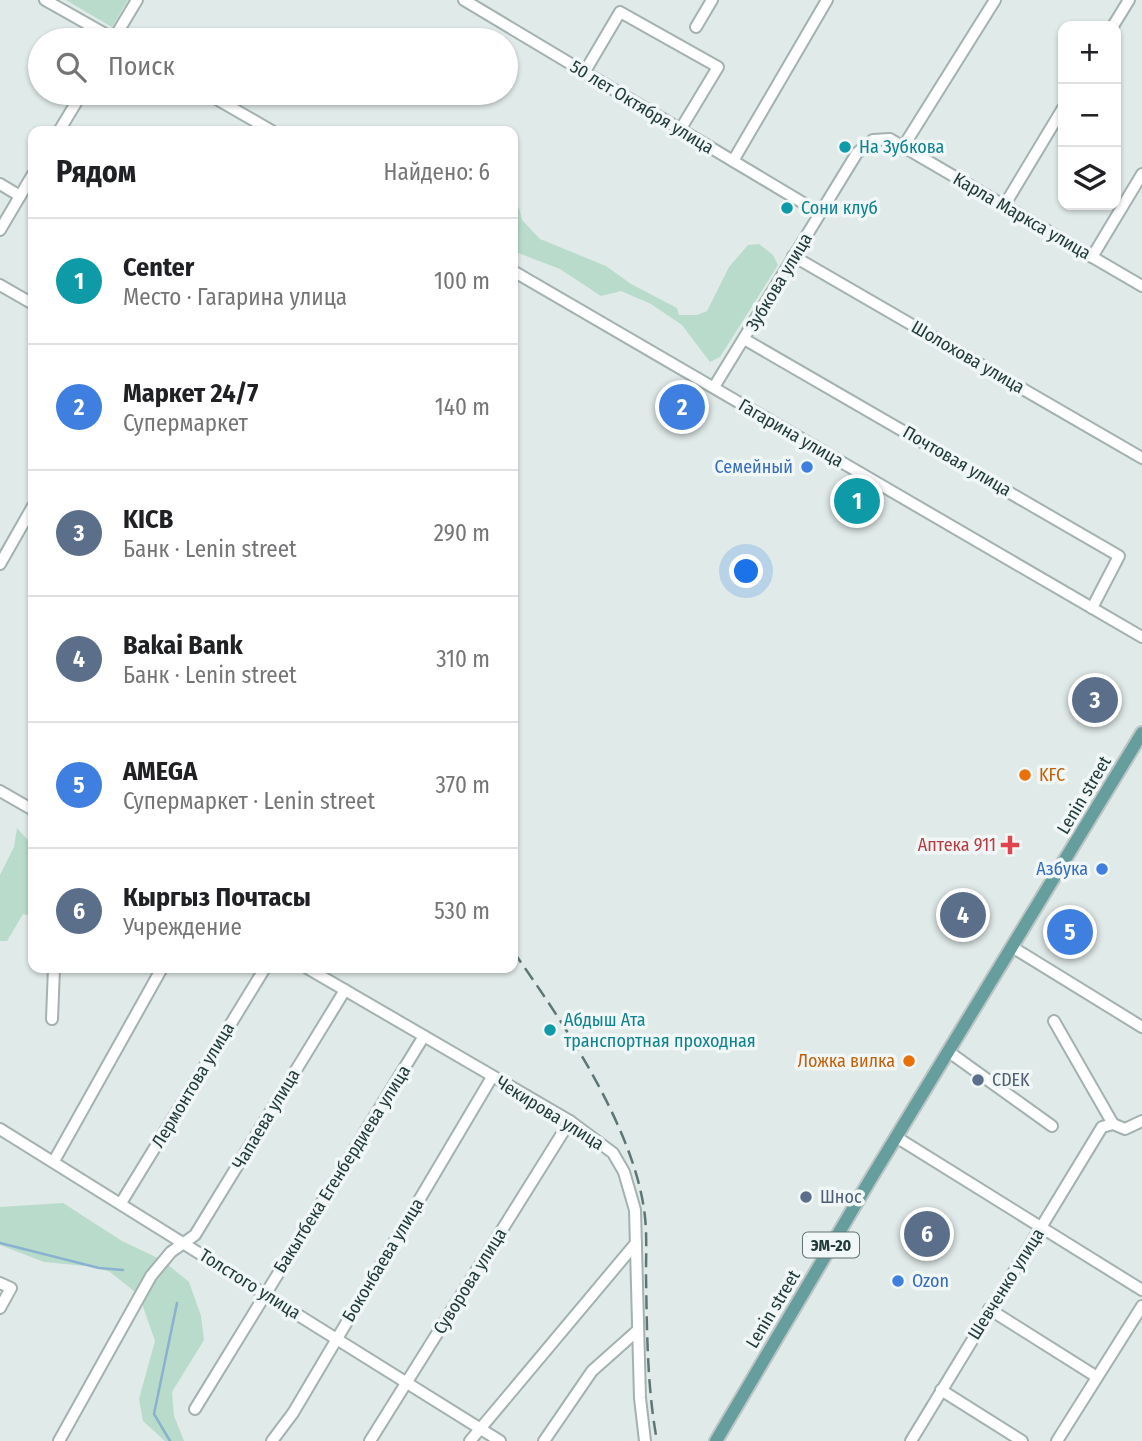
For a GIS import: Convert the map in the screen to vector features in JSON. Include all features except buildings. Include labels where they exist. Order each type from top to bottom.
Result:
[{"type":"main road","name":"Lenin street","points":[[1012,947],[1142,733]]},
{"type":"main road","name":"ЭМ-20","points":[[949,1052],[1012,947]]},
{"type":"main road","name":"Lenin street","points":[[716,1441],[949,1052]]},
{"type":"street","points":[[45,0],[93,28]]},
{"type":"street","points":[[121,28],[137,0]]},
{"type":"street","name":"50 лет Октября улица","points":[[464,0],[510,28]]},
{"type":"street","points":[[696,27],[712,0]]},
{"type":"street","points":[[733,161],[827,0]]},
{"type":"street","points":[[903,146],[995,0]]},
{"type":"street","points":[[1116,21],[1129,0]]},
{"type":"street","points":[[584,73],[620,12],[718,67],[680,130]]},
{"type":"street","name":"50 лет Октября улица","points":[[518,33],[820,213]]},
{"type":"street","points":[[62,126],[75,105]]},
{"type":"street","points":[[223,105],[253,126]]},
{"type":"street","points":[[1004,206],[1058,116]]},
{"type":"street","name":"Зубкова улица","points":[[714,387],[857,153],[873,140],[890,139],[903,146]]},
{"type":"street","name":"Карла Маркса улица","points":[[903,146],[1142,286]]},
{"type":"street","points":[[1092,257],[1142,174]]},
{"type":"street","points":[[1,226],[28,182]]},
{"type":"street","points":[[0,184],[20,196]]},
{"type":"street","name":"Шолохова улица","points":[[793,257],[1142,458]]},
{"type":"street","name":"Гагарина улица","points":[[518,274],[1142,637]]},
{"type":"street","points":[[0,285],[28,301]]},
{"type":"street","name":"Почтовая улица","points":[[744,339],[1119,555],[1092,608]]},
{"type":"street","points":[[0,564],[28,515]]},
{"type":"street","points":[[0,791],[28,807]]},
{"type":"street","points":[[1012,947],[1142,1027]]},
{"type":"street","points":[[52,1019],[54,973]]},
{"type":"street","points":[[54,1161],[159,973]]},
{"type":"street","name":"Лермонтова улица","points":[[121,1203],[262,973]]},
{"type":"street","name":"Чекирова улица","points":[[316,973],[570,1121],[613,1153],[624,1172],[635,1210],[640,1398],[645,1441]]},
{"type":"street","name":"Чапаева улица","points":[[59,1441],[152,1276],[182,1241],[195,1235],[345,990]]},
{"type":"street","points":[[1054,1021],[1107,1126],[1125,1129],[1142,1121]]},
{"type":"street","name":"Бакытбека Егенбердиева улица","points":[[195,1409],[424,1036]]},
{"type":"street","points":[[949,1052],[1052,1126]]},
{"type":"street","name":"Боконбаева улица","points":[[272,1441],[293,1413],[492,1077]]},
{"type":"street","name":"Суворова улица","points":[[370,1441],[570,1121]]},
{"type":"street","name":"Шевченко улица","points":[[911,1441],[989,1309],[1107,1126]]},
{"type":"street","name":"Толстого улица","points":[[0,1129],[500,1441]]},
{"type":"street","points":[[896,1137],[1142,1290]]},
{"type":"street","points":[[470,1441],[636,1243]]},
{"type":"street","points":[[0,1283],[11,1288],[0,1308]]},
{"type":"street","points":[[1056,1441],[1142,1306]]},
{"type":"street","points":[[989,1309],[1097,1377]]},
{"type":"street","points":[[544,1441],[592,1371],[638,1330]]},
{"type":"street","points":[[941,1390],[1021,1441]]},
{"type":"green space","points":[[66,0],[128,0],[112,27]]},
{"type":"green space","points":[[518,207],[522,220],[540,239],[606,266],[631,284],[677,308],[679,315],[697,315],[707,311],[729,267],[748,245],[759,244],[773,255],[778,265],[720,357],[710,362],[682,325],[651,304],[621,291],[601,296],[560,269],[518,253]]},
{"type":"green space","points":[[17,828],[28,840],[28,915],[23,914],[7,941],[0,941],[0,875],[14,847]]},
{"type":"green space","points":[[63,1203],[122,1241],[162,1260],[189,1282],[201,1316],[204,1340],[172,1392],[174,1416],[184,1441],[165,1441],[143,1421],[139,1399],[155,1341],[139,1295],[110,1272],[96,1267],[44,1262],[0,1245],[0,1207]]},
{"type":"waterway","points":[[0,1243],[99,1268],[123,1270]]},
{"type":"waterway","points":[[170,1441],[154,1414],[177,1303]]},
{"type":"railway","points":[[518,958],[594,1078],[628,1149],[639,1184],[646,1224],[648,1359],[657,1441]]},
{"type":"place","name":"На Зубкова","points":[[845,147]]},
{"type":"place","name":"Сони клуб","points":[[787,208]]},
{"type":"place","name":"Маркет 24/7","points":[[682,407]]},
{"type":"place","name":"Семейный","points":[[807,467]]},
{"type":"place","name":"Center","points":[[857,501]]},
{"type":"place","name":"KICB","points":[[1095,700]]},
{"type":"place","name":"KFC","points":[[1025,775]]},
{"type":"place","name":"Аптека 911","points":[[1010,845]]},
{"type":"place","name":"Азбука","points":[[1102,869]]},
{"type":"place","name":"Bakai Bank","points":[[963,915]]},
{"type":"place","name":"AMEGA","points":[[1070,932]]},
{"type":"place","name":"Абдыш Ата транспортная проходная","points":[[550,1030]]},
{"type":"place","name":"Ложка вилка","points":[[909,1061]]},
{"type":"place","name":"CDEK","points":[[978,1080]]},
{"type":"place","name":"Шнос","points":[[806,1197]]},
{"type":"place","name":"Кыргыз Почтасы","points":[[927,1234]]},
{"type":"place","name":"Ozon","points":[[898,1281]]}]
